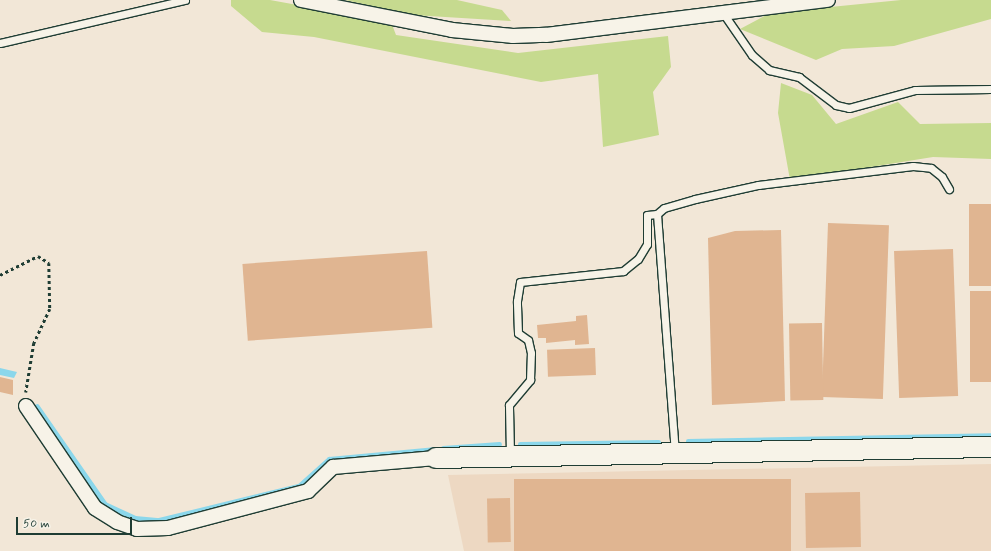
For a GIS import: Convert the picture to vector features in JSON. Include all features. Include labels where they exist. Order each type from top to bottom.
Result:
[{"type":"street","points":[[301,0],[452,30],[513,36],[546,35],[828,0]]},
{"type":"street","points":[[26,406],[95,508],[117,522],[137,529],[168,528],[308,491],[333,467],[436,458],[991,447]]},
{"type":"lane","points":[[0,43],[185,0]]},
{"type":"lane","points":[[723,12],[752,55],[769,70],[799,77],[836,105],[849,108],[915,90],[991,89]]},
{"type":"lane","points":[[510,457],[509,405],[530,380],[531,353],[528,340],[518,333],[517,301],[520,282],[623,271],[638,259],[647,244],[646,215],[657,214],[664,208],[695,199],[758,185],[913,166],[931,168],[942,178],[948,189]]},
{"type":"lane","points":[[657,214],[676,453]]},
{"type":"path","points":[[0,276],[38,256],[50,263],[50,309],[34,343],[27,378],[26,406]]},
{"type":"shaded area","points":[[991,464],[991,551],[464,551],[448,475]]},
{"type":"green space","points":[[231,0],[270,0],[391,22],[396,35],[518,53],[668,36],[671,67],[653,92],[659,135],[603,147],[598,74],[541,82],[314,37],[262,32],[231,6]]},
{"type":"green space","points":[[345,0],[457,0],[502,10],[511,21],[413,15]]},
{"type":"green space","points":[[901,0],[991,0],[991,19],[894,46],[842,49],[816,60],[740,29],[770,13]]},
{"type":"green space","points":[[781,83],[812,95],[836,124],[898,102],[920,124],[991,123],[991,159],[933,157],[790,180],[778,113]]},
{"type":"water","points":[[0,368],[17,372],[14,378],[0,375]]},
{"type":"building","points":[[969,204],[991,204],[991,286],[969,286]]},
{"type":"building","points":[[828,223],[889,225],[883,399],[822,397]]},
{"type":"building","points":[[781,230],[785,401],[712,405],[708,238],[735,231]]},
{"type":"building","points":[[953,249],[958,396],[899,398],[894,251]]},
{"type":"building","points":[[427,251],[432,328],[248,341],[242,264]]},
{"type":"building","points":[[970,291],[991,291],[991,382],[970,382]]},
{"type":"building","points":[[587,315],[589,344],[575,345],[575,340],[546,343],[546,338],[538,338],[537,325],[576,321],[576,316]]},
{"type":"building","points":[[822,323],[823,400],[790,401],[789,324]]},
{"type":"building","points":[[595,348],[596,375],[548,377],[547,350]]},
{"type":"building","points":[[0,377],[13,380],[13,395],[0,392]]},
{"type":"building","points":[[514,479],[791,479],[791,551],[514,551]]},
{"type":"building","points":[[860,492],[861,547],[806,548],[805,493]]},
{"type":"building","points":[[487,498],[510,498],[511,542],[488,542]]},
{"type":"waterway","points":[[37,406],[105,504],[135,518],[159,520],[299,486],[329,459],[436,449]]},
{"type":"waterway","points":[[688,441],[991,435]]},
{"type":"waterway","points":[[520,444],[658,442]]},
{"type":"waterway","points":[[443,448],[499,444]]}]
